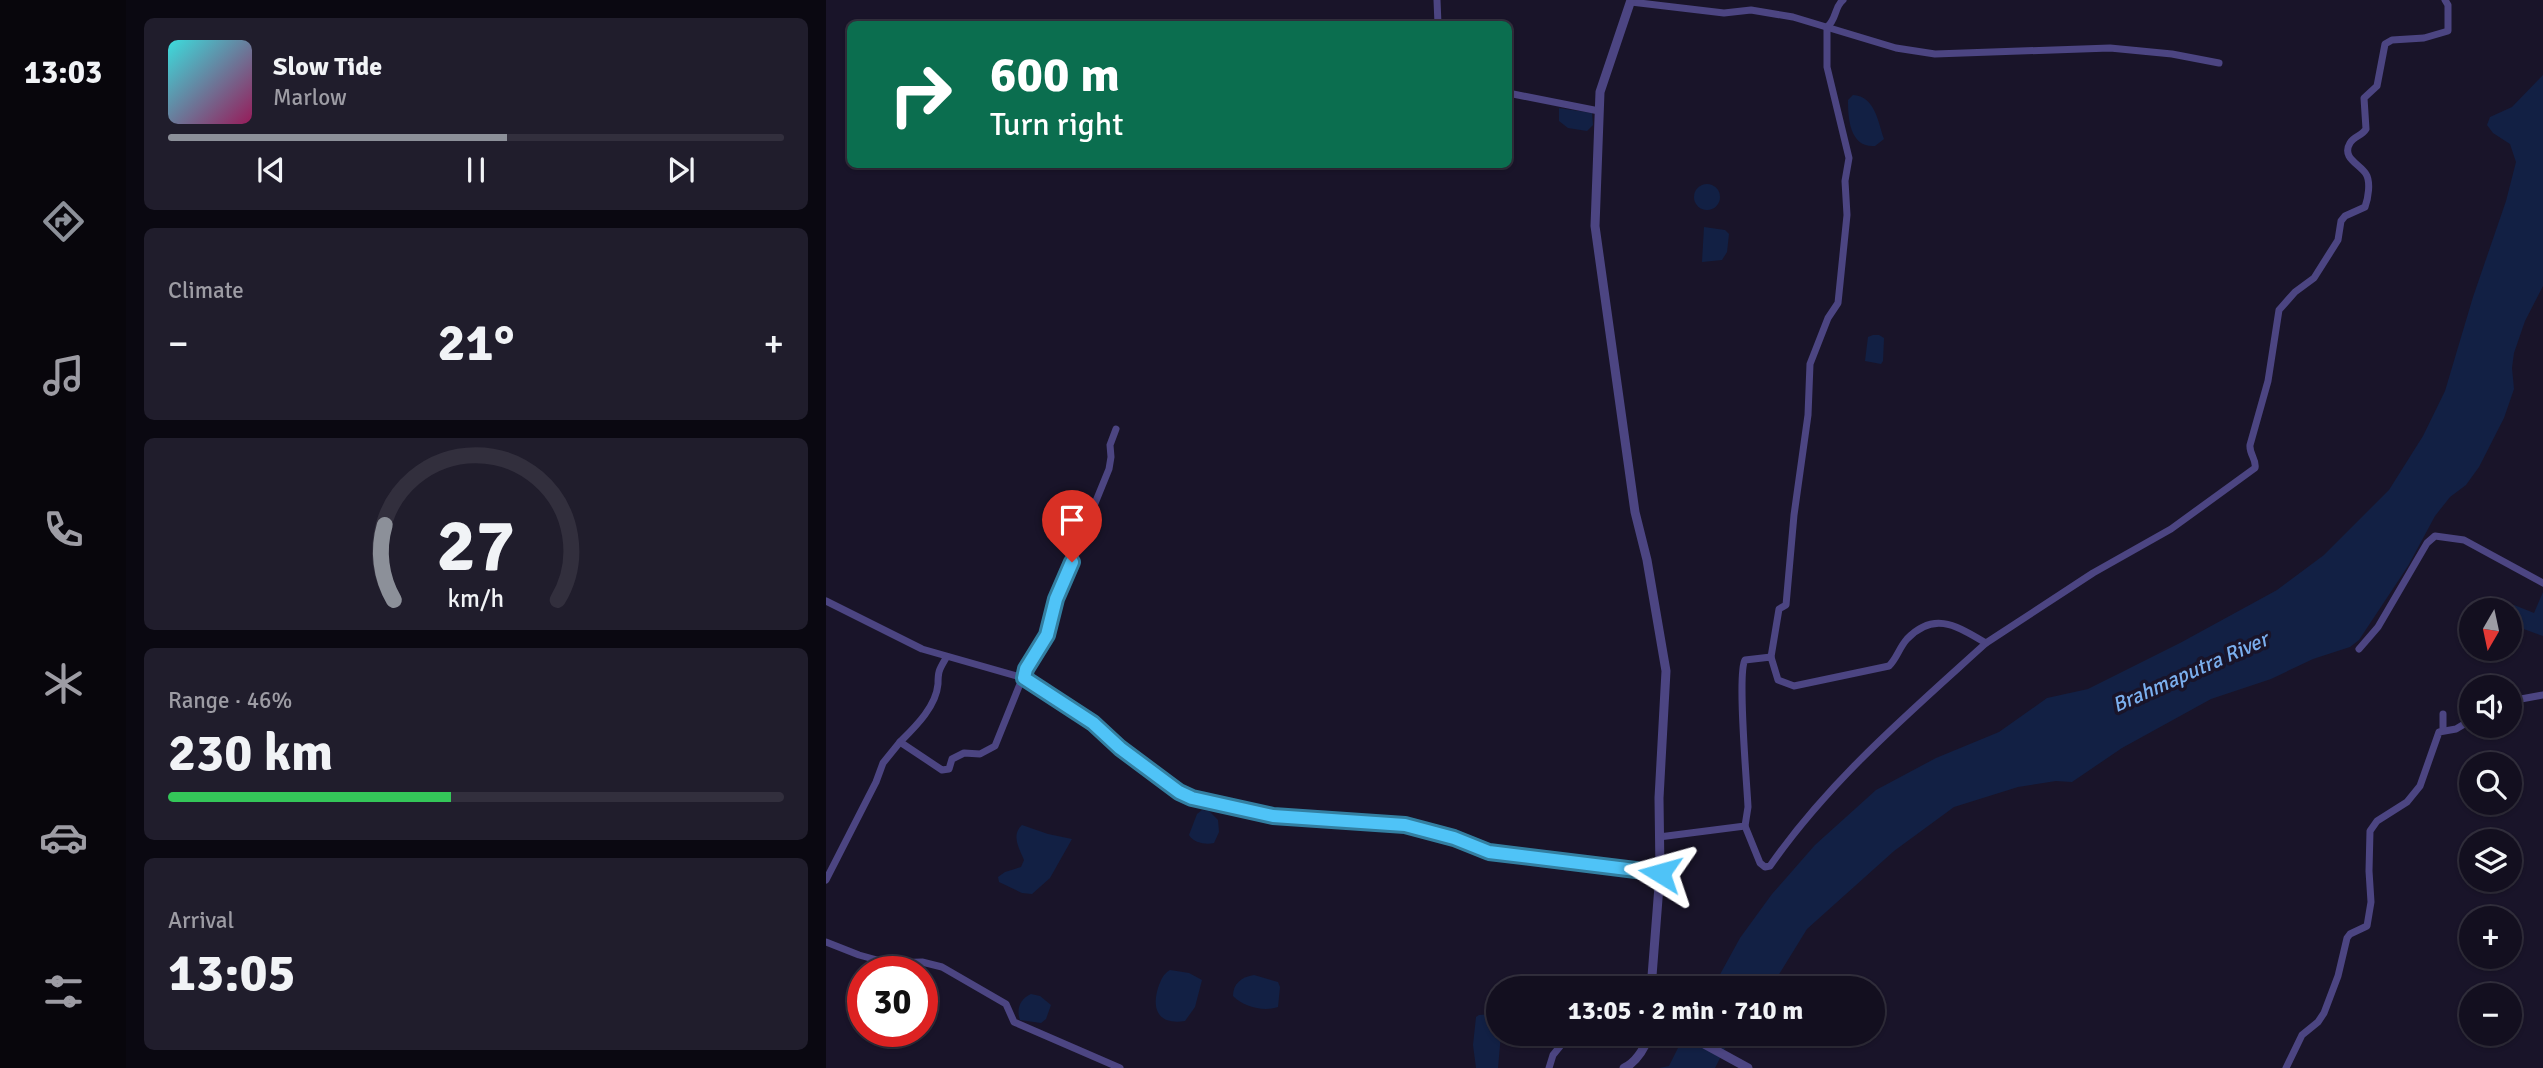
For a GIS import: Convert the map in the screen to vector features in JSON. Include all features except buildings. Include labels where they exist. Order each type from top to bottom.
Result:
[{"type":"street","points":[[1437,0],[1438,21]]},
{"type":"street","points":[[1827,27],[1833,22],[1843,0]]},
{"type":"street","points":[[1771,657],[1745,660],[1742,666],[1748,807],[1745,826],[1760,863],[1765,867],[1770,866],[1795,830],[1859,758],[1986,643],[2094,573],[2171,529],[2255,468],[2250,445],[2268,381],[2279,310],[2286,300],[2314,278],[2338,240],[2341,221],[2345,216],[2365,207],[2368,199],[2366,174],[2351,159],[2348,146],[2351,140],[2366,129],[2364,98],[2376,86],[2380,76],[2385,44],[2392,40],[2424,38],[2448,31],[2448,5],[2445,0]]},
{"type":"street","points":[[1652,976],[1660,873],[1661,746],[1666,671],[1647,560],[1634,512],[1595,226],[1601,92],[1631,1],[1724,13],[1751,10],[1793,17],[1896,48],[1935,54],[2110,48],[2219,63]]},
{"type":"street","points":[[1827,27],[1827,67],[1849,158],[1842,277],[1838,303],[1828,318],[1810,364],[1808,415],[1794,515],[1789,589],[1786,605],[1779,609],[1771,657],[1778,680],[1794,686],[1889,666],[1909,637],[1934,624],[1945,622],[1957,626],[1986,643]]},
{"type":"street","points":[[1512,94],[1599,111]]},
{"type":"street","points":[[900,742],[942,770],[949,769],[952,759],[964,752],[981,754],[995,746],[1026,669],[1047,635],[1056,599],[1109,469],[1110,444],[1116,429]]},
{"type":"street","points":[[2359,649],[2378,628],[2427,543],[2435,536],[2464,540],[2543,583]]},
{"type":"street","points":[[826,601],[922,649],[1024,678],[1093,723],[1120,748],[1179,792],[1192,798],[1273,816],[1405,825],[1454,838],[1489,852],[1660,873]]},
{"type":"street","points":[[826,880],[883,763],[928,708],[938,684],[937,673],[946,658]]},
{"type":"street","points":[[2522,699],[2543,695]]},
{"type":"street","points":[[2286,1068],[2302,1035],[2318,1022],[2324,1013],[2338,976],[2347,938],[2367,926],[2371,902],[2370,831],[2377,821],[2414,795],[2420,786],[2437,738],[2443,730],[2443,714]]},
{"type":"street","points":[[2443,730],[2459,727]]},
{"type":"street","points":[[1659,837],[1745,826]]},
{"type":"street","points":[[826,942],[859,956],[888,962],[922,962],[942,967],[1006,1004],[1014,1022],[1120,1068]]},
{"type":"street","points":[[1549,1068],[1553,1055],[1560,1046]]},
{"type":"street","points":[[1624,1068],[1631,1065],[1644,1046]]},
{"type":"street","points":[[1708,1046],[1748,1068]]},
{"type":"water","name":"Brahmaputra River","points":[[2543,75],[2543,286],[2525,321],[2514,353],[2514,389],[2504,418],[2479,467],[2466,485],[2450,497],[2435,516],[2408,566],[2359,640],[2350,647],[2313,659],[2271,679],[2211,699],[2122,748],[2072,782],[2056,781],[2018,787],[1954,807],[1894,851],[1807,929],[1778,976],[1719,976],[1740,938],[1772,894],[1815,845],[1876,790],[1936,758],[1999,732],[2047,698],[2088,689],[2277,590],[2324,555],[2389,490],[2423,436],[2445,391],[2516,162],[2510,144],[2493,133],[2487,125],[2490,117],[2512,107]]},
{"type":"water","points":[[1853,95],[1866,100],[1874,111],[1884,139],[1875,146],[1860,142],[1852,131],[1848,100]]},
{"type":"water","points":[[1559,108],[1592,113],[1593,125],[1587,131],[1568,128],[1559,121]]},
{"type":"water","points":[[1707,184],[1716,188],[1720,197],[1716,206],[1707,210],[1698,206],[1694,197],[1698,188]]},
{"type":"water","points":[[1704,227],[1725,230],[1729,234],[1727,252],[1722,260],[1702,262]]},
{"type":"water","points":[[1873,335],[1884,338],[1881,364],[1865,361],[1868,337]]},
{"type":"water","points":[[2543,592],[2543,636],[2522,628],[2522,608],[2534,613]]},
{"type":"water","points":[[1202,810],[1209,811],[1218,820],[1219,832],[1214,843],[1200,843],[1189,835],[1197,814]]},
{"type":"water","points":[[1022,825],[1072,839],[1050,878],[1032,894],[1022,893],[999,882],[998,877],[1021,867],[1024,860],[1016,837]]},
{"type":"water","points":[[1170,970],[1189,973],[1202,980],[1195,1007],[1185,1021],[1169,1021],[1157,1010],[1158,988],[1164,975]]},
{"type":"water","points":[[1254,975],[1278,982],[1278,1007],[1254,1008],[1233,996],[1239,981]]},
{"type":"water","points":[[1031,994],[1040,996],[1051,1005],[1046,1019],[1041,1023],[1020,1020],[1020,1005]]},
{"type":"water","points":[[1486,1015],[1486,1046],[1500,1046],[1498,1068],[1476,1068],[1473,1045],[1476,1017]]},
{"type":"water","points":[[1679,1046],[1726,1046],[1715,1068],[1659,1068],[1669,1066]]},
{"type":"route","points":[[1072,562],[1056,599],[1047,635],[1026,669],[1024,678],[1093,723],[1120,748],[1179,792],[1192,798],[1273,816],[1405,825],[1454,838],[1489,852],[1660,873]]}]
